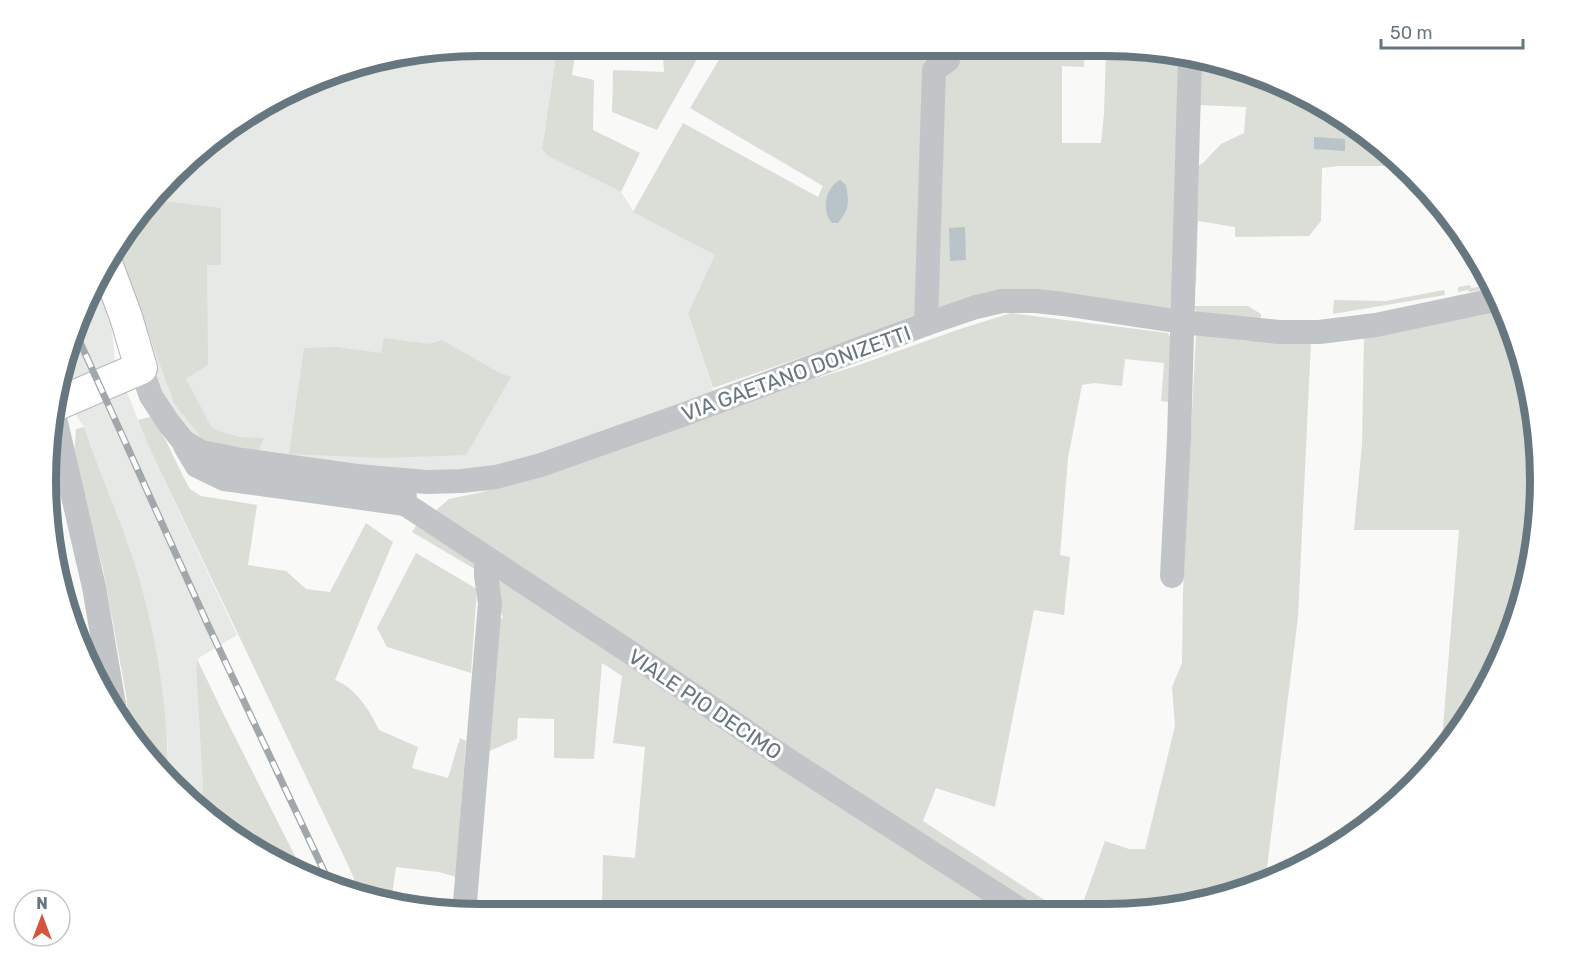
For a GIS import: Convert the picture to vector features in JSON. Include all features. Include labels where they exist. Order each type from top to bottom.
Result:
[{"type":"main road","points":[[63,401],[141,368],[110,273]]},
{"type":"street","points":[[926,324],[934,70],[948,60]]},
{"type":"street","points":[[1172,576],[1179,439],[1190,64]]},
{"type":"street","name":"VIA GAETANO DONIZETTI","points":[[141,368],[151,396],[168,422],[183,441],[201,452],[224,458],[337,474],[427,482],[462,481],[496,477],[541,465],[926,324],[1002,301],[1054,303],[1182,322],[1279,332],[1319,332],[1376,325],[1490,301]]},
{"type":"street","points":[[58,432],[94,587],[112,691]]},
{"type":"street","points":[[183,441],[197,466],[224,479],[405,504],[404,480]]},
{"type":"street","name":"VIALE PIO DECIMO","points":[[405,504],[791,762],[1011,904]]},
{"type":"street","points":[[465,904],[490,603],[486,558]]},
{"type":"shaded area","points":[[452,56],[556,56],[542,149],[548,156],[621,192],[634,212],[716,254],[688,313],[717,402],[462,481],[183,441],[110,272],[143,222],[161,200],[200,161],[244,127],[268,112],[292,99],[344,78],[397,64]]},
{"type":"shaded area","points":[[556,56],[575,56],[572,75],[594,80],[593,130],[640,153],[621,192],[548,156],[542,149]]},
{"type":"shaded area","points":[[663,56],[699,56],[657,130],[612,112],[613,70],[664,72]]},
{"type":"shaded area","points":[[721,56],[1085,56],[1084,67],[1062,66],[1062,143],[1101,143],[1106,56],[1133,56],[1183,63],[1172,312],[979,294],[713,388],[688,313],[715,255],[633,212],[683,123],[818,197],[823,186],[690,108]]},
{"type":"shaded area","points":[[1199,66],[1241,78],[1293,99],[1317,112],[1363,143],[1390,166],[1322,168],[1321,221],[1309,236],[1235,237],[1235,227],[1198,221],[1196,283],[1188,282],[1192,169],[1203,163],[1221,144],[1244,133],[1246,107],[1198,105]]},
{"type":"shaded area","points":[[1314,137],[1345,139],[1345,151],[1314,149]]},
{"type":"shaded area","points":[[840,180],[846,185],[848,205],[838,223],[832,223],[826,212],[826,200],[831,188]]},
{"type":"shaded area","points":[[160,201],[221,208],[221,265],[207,265],[208,365],[186,379],[212,428],[238,437],[264,438],[258,451],[205,443],[174,403],[120,255]]},
{"type":"shaded area","points":[[965,227],[966,260],[950,261],[949,228]]},
{"type":"shaded area","points":[[1470,285],[1471,288],[1483,286],[1485,289],[1458,292],[1458,287]]},
{"type":"shaded area","points":[[101,287],[110,308],[115,362],[147,443],[237,635],[197,659],[203,787],[200,799],[168,767],[161,682],[150,625],[132,556],[84,427],[64,397],[78,344]]},
{"type":"shaded area","points":[[1444,290],[1445,295],[1333,314],[1334,300],[1386,301]]},
{"type":"shaded area","points":[[1193,306],[1248,306],[1261,314],[1261,320],[1198,314]]},
{"type":"shaded area","points":[[1493,309],[1507,344],[1521,397],[1529,452],[1530,480],[1526,535],[1515,590],[1486,668],[1458,716],[1442,738],[1459,530],[1354,530],[1362,444],[1364,336]]},
{"type":"shaded area","points":[[1011,313],[1168,333],[1176,349],[1174,403],[1161,401],[1164,363],[1125,359],[1122,386],[1094,383],[1082,385],[1068,458],[1060,555],[1070,557],[1064,615],[1034,610],[995,807],[936,788],[923,821],[1051,904],[602,904],[603,855],[635,858],[645,747],[613,743],[622,676],[602,663],[594,759],[554,758],[554,719],[518,718],[517,739],[485,753],[492,622],[503,618],[496,597],[495,581],[412,532],[422,516],[434,512],[449,499],[482,492],[569,466],[788,387],[856,366]]},
{"type":"shaded area","points":[[1196,334],[1246,341],[1311,341],[1298,617],[1267,868],[1274,869],[1241,882],[1188,896],[1133,904],[1083,904],[1105,841],[1129,849],[1145,849],[1175,726],[1172,687],[1182,663],[1183,592]]},
{"type":"shaded area","points":[[384,338],[430,344],[442,340],[511,377],[466,455],[383,458],[289,454],[304,348],[337,347],[381,353]]},
{"type":"shaded area","points":[[154,416],[190,489],[201,496],[257,505],[248,565],[286,571],[306,589],[330,592],[366,523],[393,542],[335,680],[356,694],[379,730],[418,747],[412,768],[448,778],[460,738],[466,741],[456,877],[439,872],[396,867],[392,895],[357,886],[138,420]]},
{"type":"shaded area","points":[[84,427],[140,583],[159,665],[166,720],[168,767],[128,718],[103,569],[74,458],[76,429]]},
{"type":"shaded area","points":[[416,553],[477,589],[471,673],[387,647],[377,628]]},
{"type":"shaded area","points":[[197,659],[299,864],[244,833],[200,799],[203,787]]},
{"type":"railway","points":[[79,341],[207,623],[326,875]]}]
